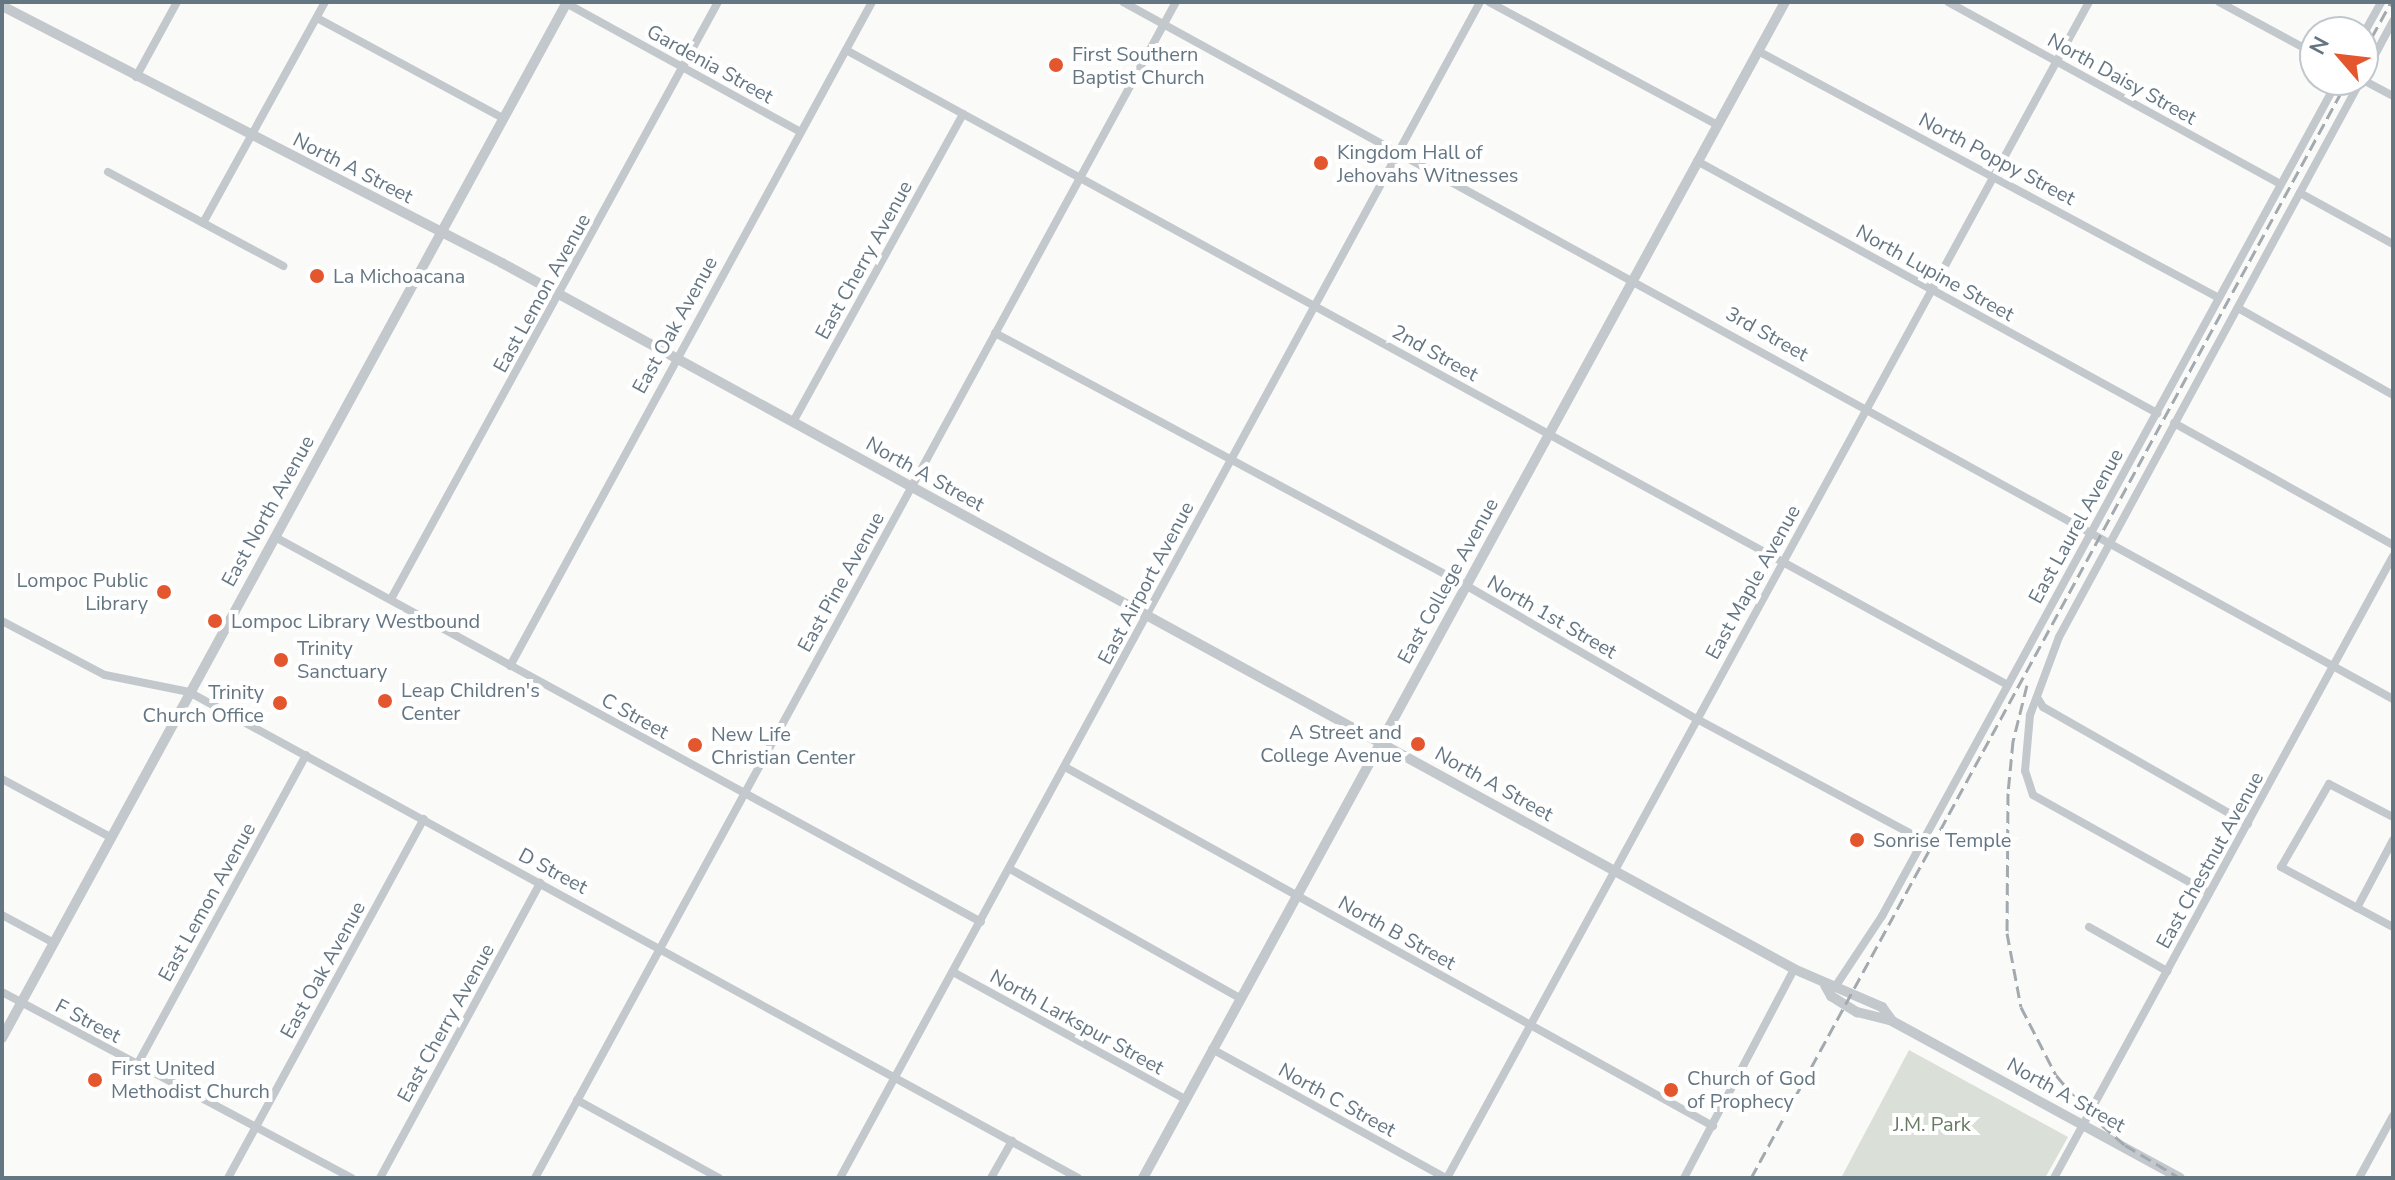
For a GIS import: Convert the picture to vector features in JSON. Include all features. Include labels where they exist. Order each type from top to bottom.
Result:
[{"type":"street","points":[[135,78],[177,2]]},
{"type":"street","points":[[203,223],[254,138],[325,2]]},
{"type":"street","name":"East Lemon Avenue","points":[[391,599],[718,2]]},
{"type":"street","name":"East Oak Avenue","points":[[510,666],[872,2]]},
{"type":"street","name":"3rd Street","points":[[1123,2],[1634,279],[2393,699]]},
{"type":"street","name":"East Pine Avenue","points":[[535,1178],[1176,2]]},
{"type":"street","name":"East Airport Avenue","points":[[840,1178],[1480,2]]},
{"type":"street","points":[[1489,2],[1717,125]]},
{"type":"street","name":"East College Avenue","points":[[1143,1178],[1785,2]]},
{"type":"street","name":"North Daisy Street","points":[[1948,2],[2281,184]]},
{"type":"street","name":"East Maple Avenue","points":[[1446,1178],[2089,2]]},
{"type":"street","points":[[2219,2],[2299,45]]},
{"type":"street","name":"Gardenia Street","points":[[566,3],[799,131]]},
{"type":"street","name":"East North Avenue","points":[[2,1038],[566,3]]},
{"type":"street","name":"North A Street","points":[[2,6],[135,78],[440,231],[560,295],[1825,985],[1831,996],[1857,1012],[1892,1021],[2180,1178]]},
{"type":"street","points":[[317,18],[503,118]]},
{"type":"street","name":"East Laurel Avenue","points":[[2379,47],[2393,21]]},
{"type":"street","name":"2nd Street","points":[[846,50],[2008,685]]},
{"type":"street","name":"North Poppy Street","points":[[1758,51],[2219,298]]},
{"type":"street","name":"East Laurel Avenue","points":[[1837,984],[1923,840],[2329,96]]},
{"type":"street","name":"East Laurel Avenue","points":[[2209,893],[2033,795],[2025,771],[2030,715],[2051,653],[2353,96]]},
{"type":"street","name":"East Cherry Avenue","points":[[793,422],[963,114]]},
{"type":"street","name":"North Lupine Street","points":[[1697,161],[2157,413]]},
{"type":"street","points":[[108,172],[283,266]]},
{"type":"street","points":[[2300,193],[2393,244]]},
{"type":"street","points":[[2238,308],[2393,395]]},
{"type":"street","name":"North 1st Street","points":[[995,333],[1228,462],[1467,586],[1695,718],[1923,840]]},
{"type":"street","points":[[2174,423],[2393,545]]},
{"type":"street","name":"C Street","points":[[275,537],[981,922]]},
{"type":"street","name":"East Chestnut Avenue","points":[[2054,1178],[2393,556]]},
{"type":"street","name":"D Street","points":[[2,621],[105,675],[189,692],[1078,1178]]},
{"type":"street","points":[[2037,697],[2043,707],[2248,824]]},
{"type":"street","name":"East Lemon Avenue","points":[[137,1065],[306,755]]},
{"type":"street","name":"North B Street","points":[[1065,767],[1713,1126]]},
{"type":"street","points":[[2,779],[110,837]]},
{"type":"street","points":[[2393,817],[2329,784],[2281,867],[2393,927]]},
{"type":"street","name":"East Oak Avenue","points":[[228,1178],[424,819]]},
{"type":"street","points":[[2357,908],[2393,840]]},
{"type":"street","points":[[1010,869],[1240,998]]},
{"type":"street","name":"East Cherry Avenue","points":[[380,1178],[540,883]]},
{"type":"street","points":[[2,915],[54,943]]},
{"type":"street","points":[[2089,927],[2167,971]]},
{"type":"street","points":[[1684,1178],[1794,969]]},
{"type":"street","name":"North Larkspur Street","points":[[953,972],[1185,1099]]},
{"type":"street","points":[[1825,985],[1837,984]]},
{"type":"street","name":"North A Street","points":[[1837,984],[1882,1007],[1892,1021]]},
{"type":"street","name":"F Street","points":[[2,992],[352,1178]]},
{"type":"street","name":"North C Street","points":[[1212,1049],[1446,1178]]},
{"type":"street","points":[[577,1100],[719,1178]]},
{"type":"street","points":[[2359,1178],[2393,1116]]},
{"type":"street","points":[[991,1178],[1012,1141]]},
{"type":"green space","name":"J.M. Park","points":[[1909,1050],[2068,1137],[2045,1178],[1841,1178]]},
{"type":"railway","points":[[2379,24],[2391,2]]},
{"type":"railway","points":[[1751,1178],[2339,96]]},
{"type":"railway","points":[[2027,685],[2013,741],[2008,793],[2007,933],[2021,1007],[2056,1075],[2088,1113],[2125,1145],[2180,1178]]},
{"type":"place","name":"First Southern Baptist Church","points":[[1056,65]]},
{"type":"place","name":"Kingdom Hall of Jehovahs Witnesses","points":[[1321,163]]},
{"type":"place","name":"La Michoacana","points":[[317,276]]},
{"type":"place","name":"Lompoc Public Library","points":[[164,592]]},
{"type":"place","name":"Lompoc Library Westbound","points":[[215,621]]},
{"type":"place","name":"Trinity Sanctuary","points":[[281,660]]},
{"type":"place","name":"Leap Children's Center","points":[[385,701]]},
{"type":"place","name":"Trinity Church Office","points":[[280,703]]},
{"type":"place","name":"A Street and College Avenue","points":[[1418,744]]},
{"type":"place","name":"New Life Christian Center","points":[[695,745]]},
{"type":"place","name":"Sonrise Temple","points":[[1857,840]]},
{"type":"place","name":"First United Methodist Church","points":[[95,1080]]},
{"type":"place","name":"Church of God of Prophecy","points":[[1671,1090]]}]
